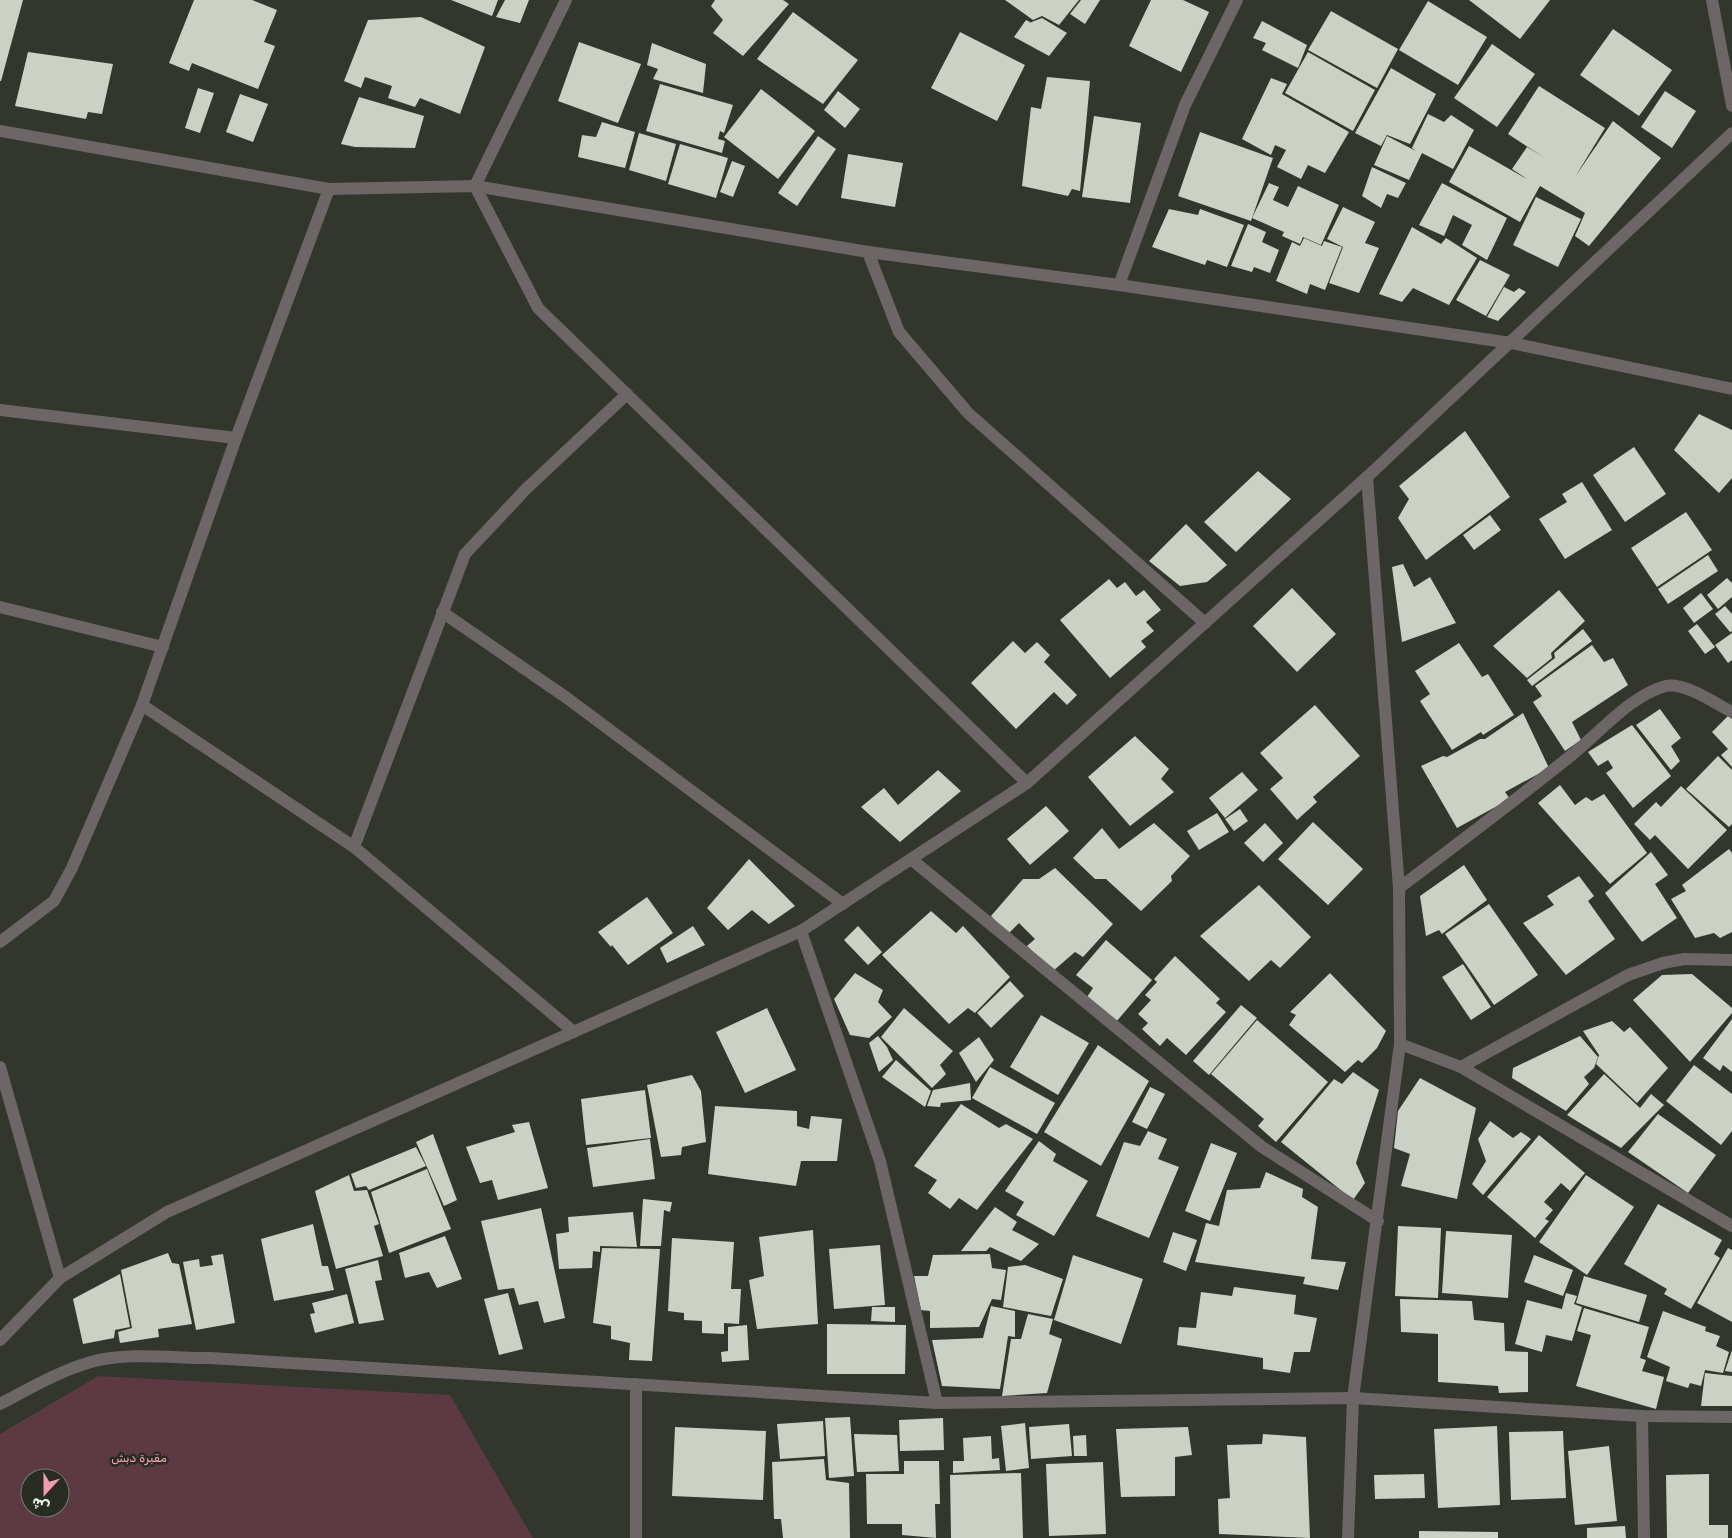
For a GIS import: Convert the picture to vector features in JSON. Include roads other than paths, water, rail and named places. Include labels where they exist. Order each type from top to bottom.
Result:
[{"type":"street","points":[[475,186],[566,0]]},
{"type":"street","points":[[1119,285],[1184,105],[1236,0]]},
{"type":"street","points":[[1712,0],[1732,106]]},
{"type":"street","points":[[0,131],[329,189],[475,186],[868,252],[1119,285],[1512,343],[1732,389]]},
{"type":"street","points":[[0,1340],[60,1278],[167,1212],[801,931],[1027,784],[1368,477],[1512,343],[1732,133]]},
{"type":"street","points":[[475,186],[538,308],[1027,784]]},
{"type":"street","points":[[0,942],[54,901],[72,868],[142,705],[236,438],[329,189]]},
{"type":"street","points":[[868,252],[899,332],[968,413],[1205,623]]},
{"type":"street","points":[[354,847],[465,554],[526,489],[627,394]]},
{"type":"street","points":[[0,410],[236,438]]},
{"type":"street","points":[[1348,1538],[1353,1398],[1400,1044],[1399,888],[1368,477]]},
{"type":"street","points":[[0,607],[163,647]]},
{"type":"street","points":[[442,612],[567,698],[843,904]]},
{"type":"street","points":[[1399,888],[1570,756],[1644,695],[1667,686],[1673,686],[1697,693],[1732,712]]},
{"type":"street","points":[[142,705],[354,847],[574,1032]]},
{"type":"street","points":[[911,859],[1262,1147],[1378,1220]]},
{"type":"street","points":[[801,931],[880,1161],[937,1403]]},
{"type":"street","points":[[1461,1067],[1628,975],[1663,963],[1684,959],[1726,960],[1732,971]]},
{"type":"street","points":[[1400,1044],[1461,1067],[1732,1226]]},
{"type":"street","points":[[0,1067],[60,1278]]},
{"type":"street","points":[[0,1404],[36,1384],[91,1362],[119,1358],[210,1358],[937,1403],[1353,1398],[1642,1416],[1732,1417]]},
{"type":"street","points":[[636,1384],[636,1538]]},
{"type":"street","points":[[1642,1416],[1644,1538]]},
{"type":"park label","name":"مقبرة دبش","points":[[139,1458]]}]
